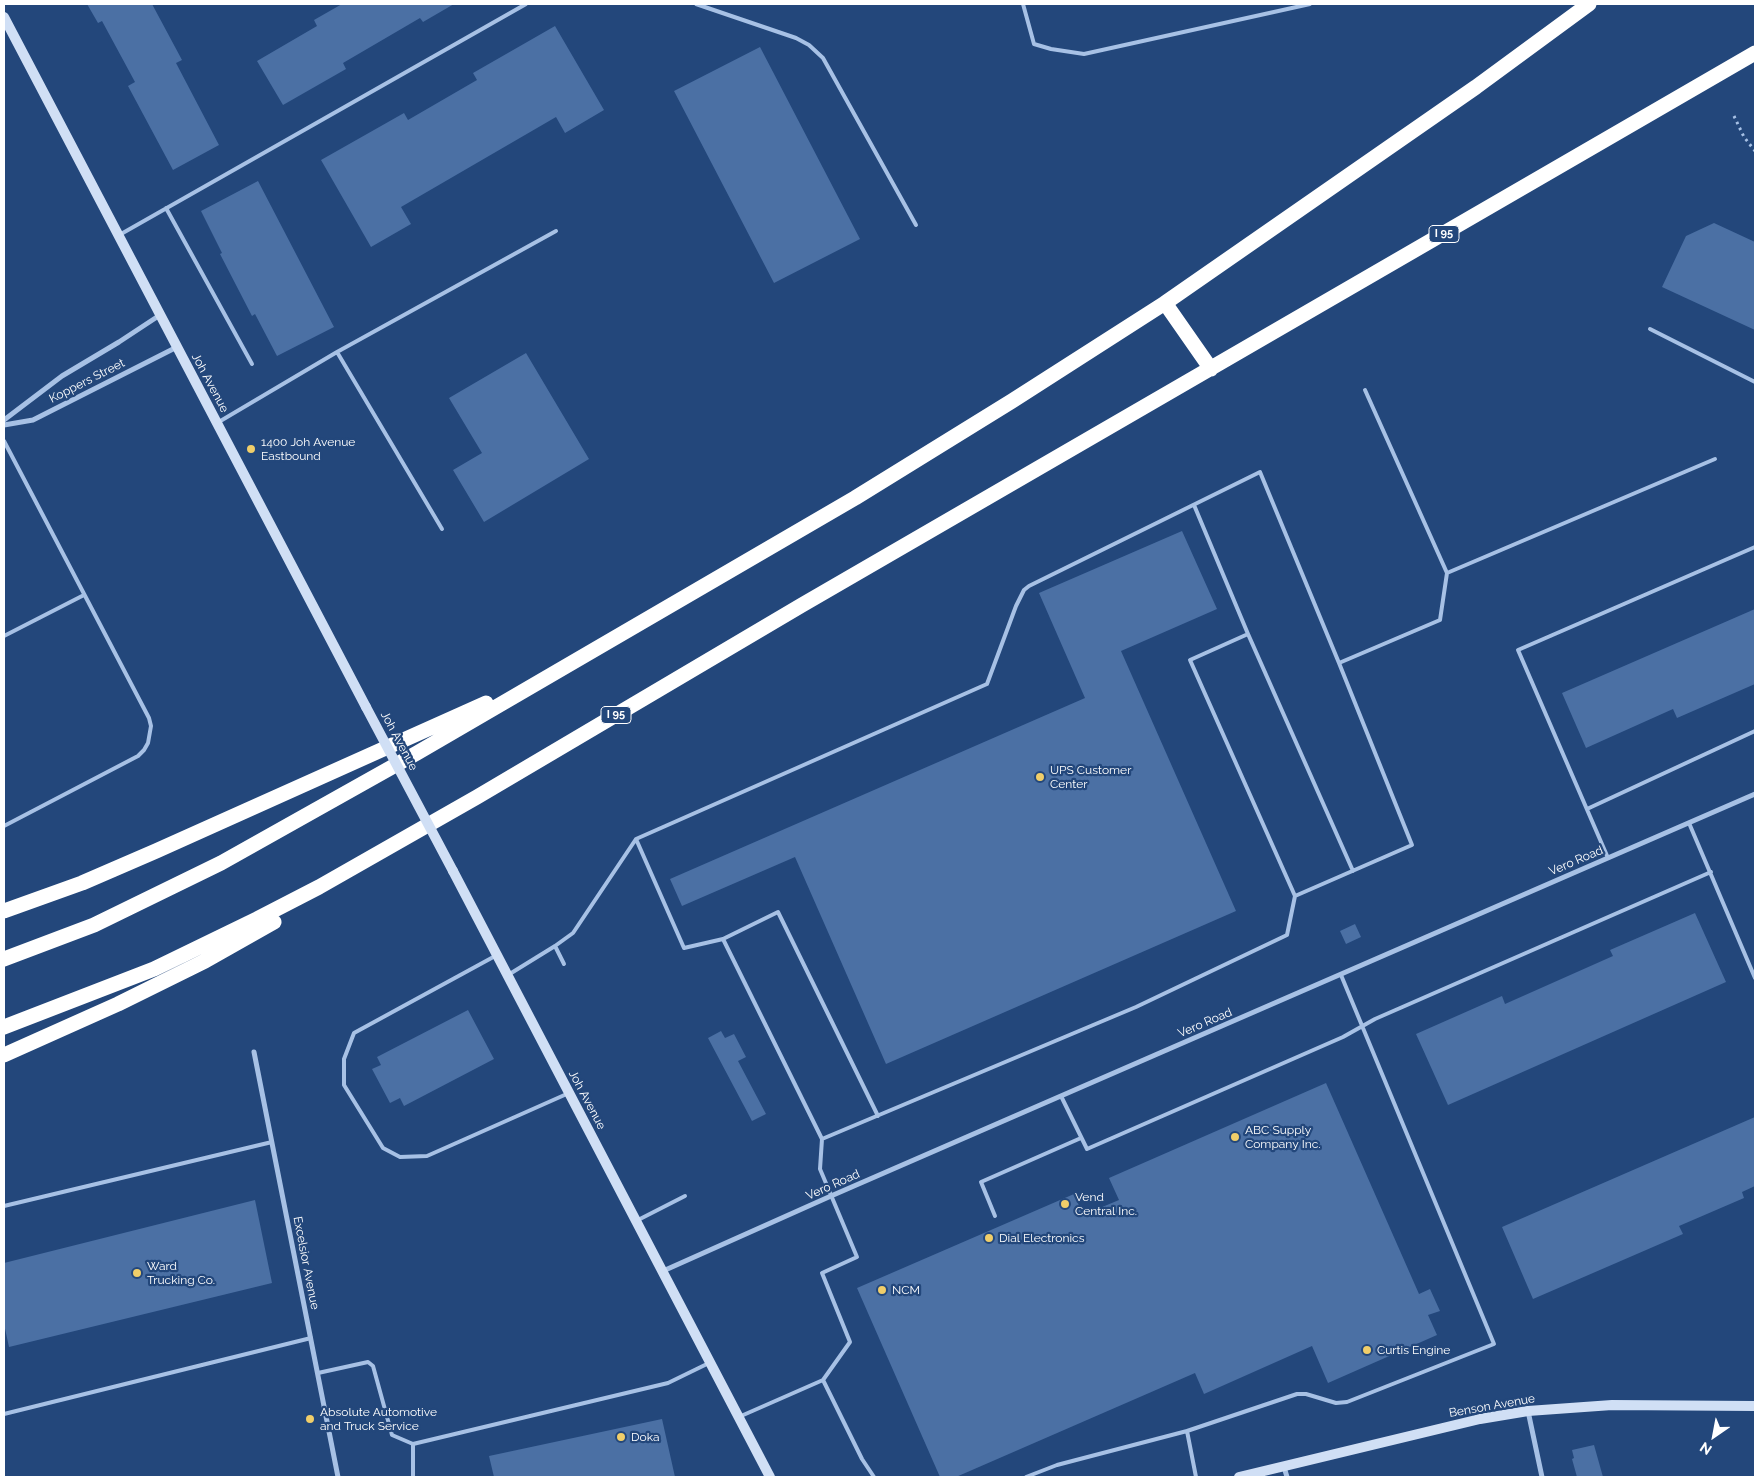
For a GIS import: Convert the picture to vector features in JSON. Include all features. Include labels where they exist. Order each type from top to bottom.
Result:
[{"type":"highway","points":[[4,959],[94,925],[220,864],[408,758],[854,498],[1012,401],[1165,303],[1476,87],[1589,4]]},
{"type":"highway","name":"I 95","points":[[4,1027],[113,986],[215,940],[320,887],[477,797],[802,604],[1755,53]]},
{"type":"highway","points":[[1165,303],[1211,369]]},
{"type":"highway","points":[[4,911],[82,883],[156,851],[560,670]]},
{"type":"highway","points":[[4,1055],[118,1004],[204,961],[315,899],[477,797]]},
{"type":"street","name":"Joh Avenue","points":[[4,17],[770,1477]]},
{"type":"street","name":"Koppers Street","points":[[4,420],[62,376],[160,315]]},
{"type":"street","name":"Koppers Street","points":[[4,425],[33,420],[177,347]]},
{"type":"street","name":"Vero Road","points":[[662,1271],[1755,794]]},
{"type":"street","name":"Excelsior Avenue","points":[[254,1052],[338,1477]]},
{"type":"street","name":"Benson Avenue","points":[[1240,1477],[1480,1419],[1528,1411],[1612,1405],[1755,1406]]},
{"type":"street","points":[[1528,1411],[1542,1477]]},
{"type":"street","points":[[1284,1466],[1287,1477]]},
{"type":"lane","points":[[119,236],[526,4]]},
{"type":"lane","points":[[696,4],[796,38],[809,45],[823,58],[916,225]]},
{"type":"lane","points":[[1023,4],[1034,44],[1051,49],[1084,54],[1310,4]]},
{"type":"lane","points":[[166,208],[252,364]]},
{"type":"lane","points":[[217,423],[337,352],[556,230]]},
{"type":"lane","points":[[1650,329],[1755,382]]},
{"type":"lane","points":[[337,352],[442,529]]},
{"type":"lane","points":[[1339,663],[1440,620],[1447,573],[1365,390]]},
{"type":"lane","points":[[4,441],[149,718],[150,735],[148,743],[138,756],[4,826]]},
{"type":"lane","points":[[1447,573],[1715,459]]},
{"type":"lane","points":[[508,975],[573,933],[636,839],[987,684],[1016,606],[1024,590],[1029,586],[1260,472],[1412,845],[1295,896]]},
{"type":"lane","points":[[1194,504],[1248,634],[1353,871]]},
{"type":"lane","points":[[1608,858],[1518,650],[1755,547]]},
{"type":"lane","points":[[4,636],[84,595]]},
{"type":"lane","points":[[822,1139],[1136,1006],[1287,935],[1295,896],[1190,660],[1248,634]]},
{"type":"lane","points":[[1587,809],[1755,731]]},
{"type":"lane","points":[[1689,823],[1755,978]]},
{"type":"lane","points":[[636,839],[684,948],[723,939],[778,912],[878,1116]]},
{"type":"lane","points":[[1062,1096],[1087,1149],[1342,1037],[1375,1019],[1710,872]]},
{"type":"lane","points":[[723,939],[822,1139],[820,1168],[857,1257],[822,1274],[850,1342],[823,1380],[739,1417]]},
{"type":"lane","points":[[555,946],[564,964]]},
{"type":"lane","points":[[497,955],[354,1033],[344,1059],[344,1085],[383,1148],[400,1157],[427,1156],[569,1093]]},
{"type":"lane","points":[[1026,1477],[1057,1465],[1187,1431],[1297,1394],[1306,1394],[1336,1403],[1347,1402],[1494,1344],[1341,974]]},
{"type":"lane","points":[[995,1216],[981,1182],[1081,1138]]},
{"type":"lane","points":[[4,1206],[272,1142]]},
{"type":"lane","points":[[636,1221],[685,1196]]},
{"type":"lane","points":[[4,1414],[311,1338]]},
{"type":"lane","points":[[318,1373],[368,1362],[373,1366],[392,1435],[413,1444],[668,1383],[710,1363]]},
{"type":"lane","points":[[823,1380],[862,1459],[874,1477]]},
{"type":"lane","points":[[1187,1431],[1196,1477]]},
{"type":"lane","points":[[413,1444],[413,1477]]},
{"type":"path","points":[[1734,116],[1744,137],[1755,151]]},
{"type":"building","points":[[87,4],[152,4],[182,60],[176,63],[219,145],[173,170],[128,86],[135,82],[102,21],[98,23]]},
{"type":"building","points":[[342,4],[454,4],[423,22],[420,18],[343,63],[346,69],[283,105],[257,61],[317,26],[314,20]]},
{"type":"building","points":[[555,26],[604,110],[565,133],[556,117],[401,207],[411,224],[371,247],[321,160],[404,113],[408,120],[477,80],[473,73]]},
{"type":"building","points":[[760,47],[860,239],[774,283],[674,91]]},
{"type":"building","points":[[258,181],[334,327],[277,356],[255,314],[252,316],[220,254],[222,253],[201,211]]},
{"type":"building","points":[[1714,223],[1755,242],[1755,330],[1662,287],[1686,236]]},
{"type":"building","points":[[526,353],[589,459],[484,522],[453,470],[482,453],[449,398]]},
{"type":"building","name":"UPS Customer Center","points":[[1182,531],[1217,609],[1121,651],[1236,911],[886,1064],[795,857],[682,906],[670,879],[1085,698],[1039,593]]},
{"type":"building","points":[[1755,609],[1755,684],[1677,718],[1673,709],[1586,748],[1562,693]]},
{"type":"building","points":[[1695,913],[1726,982],[1448,1105],[1416,1034],[1502,996],[1505,1004],[1613,956],[1610,950]]},
{"type":"building","points":[[1355,924],[1361,937],[1346,944],[1340,931]]},
{"type":"building","points":[[468,1010],[494,1059],[404,1106],[400,1098],[390,1103],[372,1069],[381,1065],[377,1057]]},
{"type":"building","points":[[721,1031],[725,1038],[734,1034],[746,1057],[738,1061],[766,1114],[752,1121],[708,1038]]},
{"type":"building","points":[[1326,1083],[1419,1294],[1430,1289],[1440,1311],[1428,1315],[1437,1335],[1328,1383],[1312,1346],[1204,1394],[1195,1373],[956,1477],[940,1477],[857,1288],[1074,1194],[1083,1215],[1119,1200],[1109,1178]]},
{"type":"building","points":[[1755,1117],[1755,1186],[1742,1192],[1744,1198],[1679,1226],[1683,1234],[1533,1299],[1502,1227]]},
{"type":"building","name":"Ward Trucking Co.","points":[[255,1200],[272,1283],[9,1347],[4,1324],[4,1263]]},
{"type":"building","name":"Doka","points":[[662,1419],[675,1477],[494,1477],[489,1456]]},
{"type":"building","points":[[1594,1445],[1603,1477],[1577,1477],[1572,1459],[1574,1458],[1572,1450]]},
{"type":"place","name":"1400 Joh Avenue Eastbound","points":[[251,449]]},
{"type":"place","name":"UPS Customer Center","points":[[1040,777]]},
{"type":"place","name":"ABC Supply Company Inc.","points":[[1235,1137]]},
{"type":"place","name":"Vend Central Inc.","points":[[1065,1204]]},
{"type":"place","name":"Dial Electronics","points":[[989,1238]]},
{"type":"place","name":"Ward Trucking Co.","points":[[137,1273]]},
{"type":"place","name":"NCM","points":[[882,1290]]},
{"type":"place","name":"Curtis Engine","points":[[1367,1350]]},
{"type":"place","name":"Absolute Automotive and Truck Service","points":[[310,1419]]},
{"type":"place","name":"Doka","points":[[621,1437]]}]
